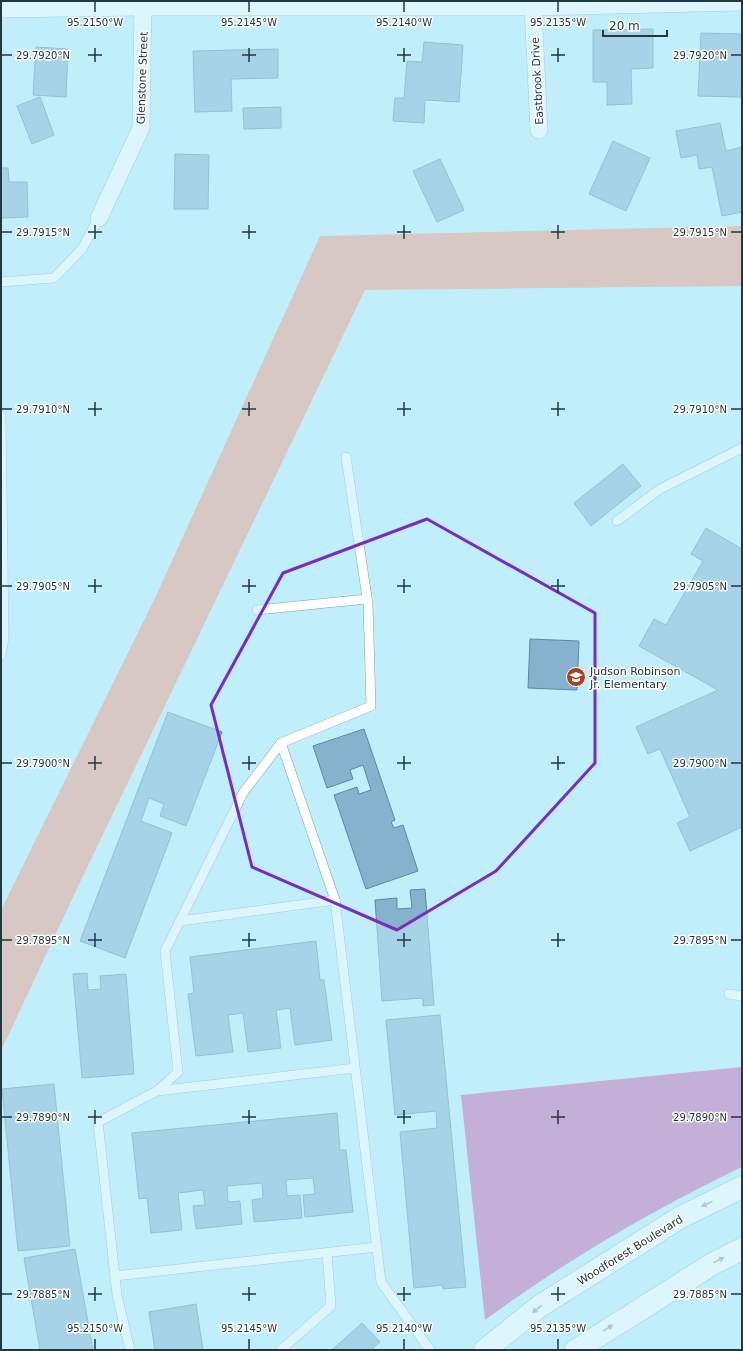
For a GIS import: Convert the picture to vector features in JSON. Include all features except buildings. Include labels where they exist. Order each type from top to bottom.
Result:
[{"type":"main road","name":"Woodforest Boulevard","points":[[485,1350],[540,1306],[681,1217],[742,1187]]},
{"type":"main road","points":[[576,1350],[714,1263],[742,1249]]},
{"type":"street","points":[[1,9],[143,4],[533,7],[742,2]]},
{"type":"street","name":"Glenstone Street","points":[[99,218],[141,128],[143,4]]},
{"type":"street","name":"Eastbrook Drive","points":[[533,7],[539,130]]},
{"type":"lane","points":[[1,282],[54,278],[82,249],[99,218]]},
{"type":"lane","points":[[1,416],[4,638],[1,655]]},
{"type":"lane","points":[[617,520],[660,489],[742,448]]},
{"type":"lane","points":[[130,1350],[117,1295],[98,1122],[157,1091],[178,1072],[165,951],[243,793],[281,743],[370,706],[367,600],[346,457]]},
{"type":"lane","points":[[257,610],[367,600]]},
{"type":"lane","points":[[281,743],[335,900],[381,1282],[430,1350]]},
{"type":"lane","points":[[180,921],[335,900]]},
{"type":"lane","points":[[729,994],[742,996]]},
{"type":"lane","points":[[157,1091],[355,1068]]},
{"type":"lane","points":[[115,1276],[377,1247]]},
{"type":"lane","points":[[281,1350],[331,1306],[327,1253]]},
{"type":"highlighted area","points":[[427,519],[595,613],[595,763],[496,871],[397,930],[252,867],[211,705],[283,573]]},
{"type":"shaded area","points":[[742,226],[742,286],[365,290],[82,878],[1,1051],[1,910],[155,598],[320,236]]},
{"type":"shaded area","points":[[742,1067],[742,1167],[642,1219],[578,1257],[515,1298],[485,1320],[461,1095]]},
{"type":"place","name":"Judson Robinson Jr. Elementary","points":[[576,677]]}]
